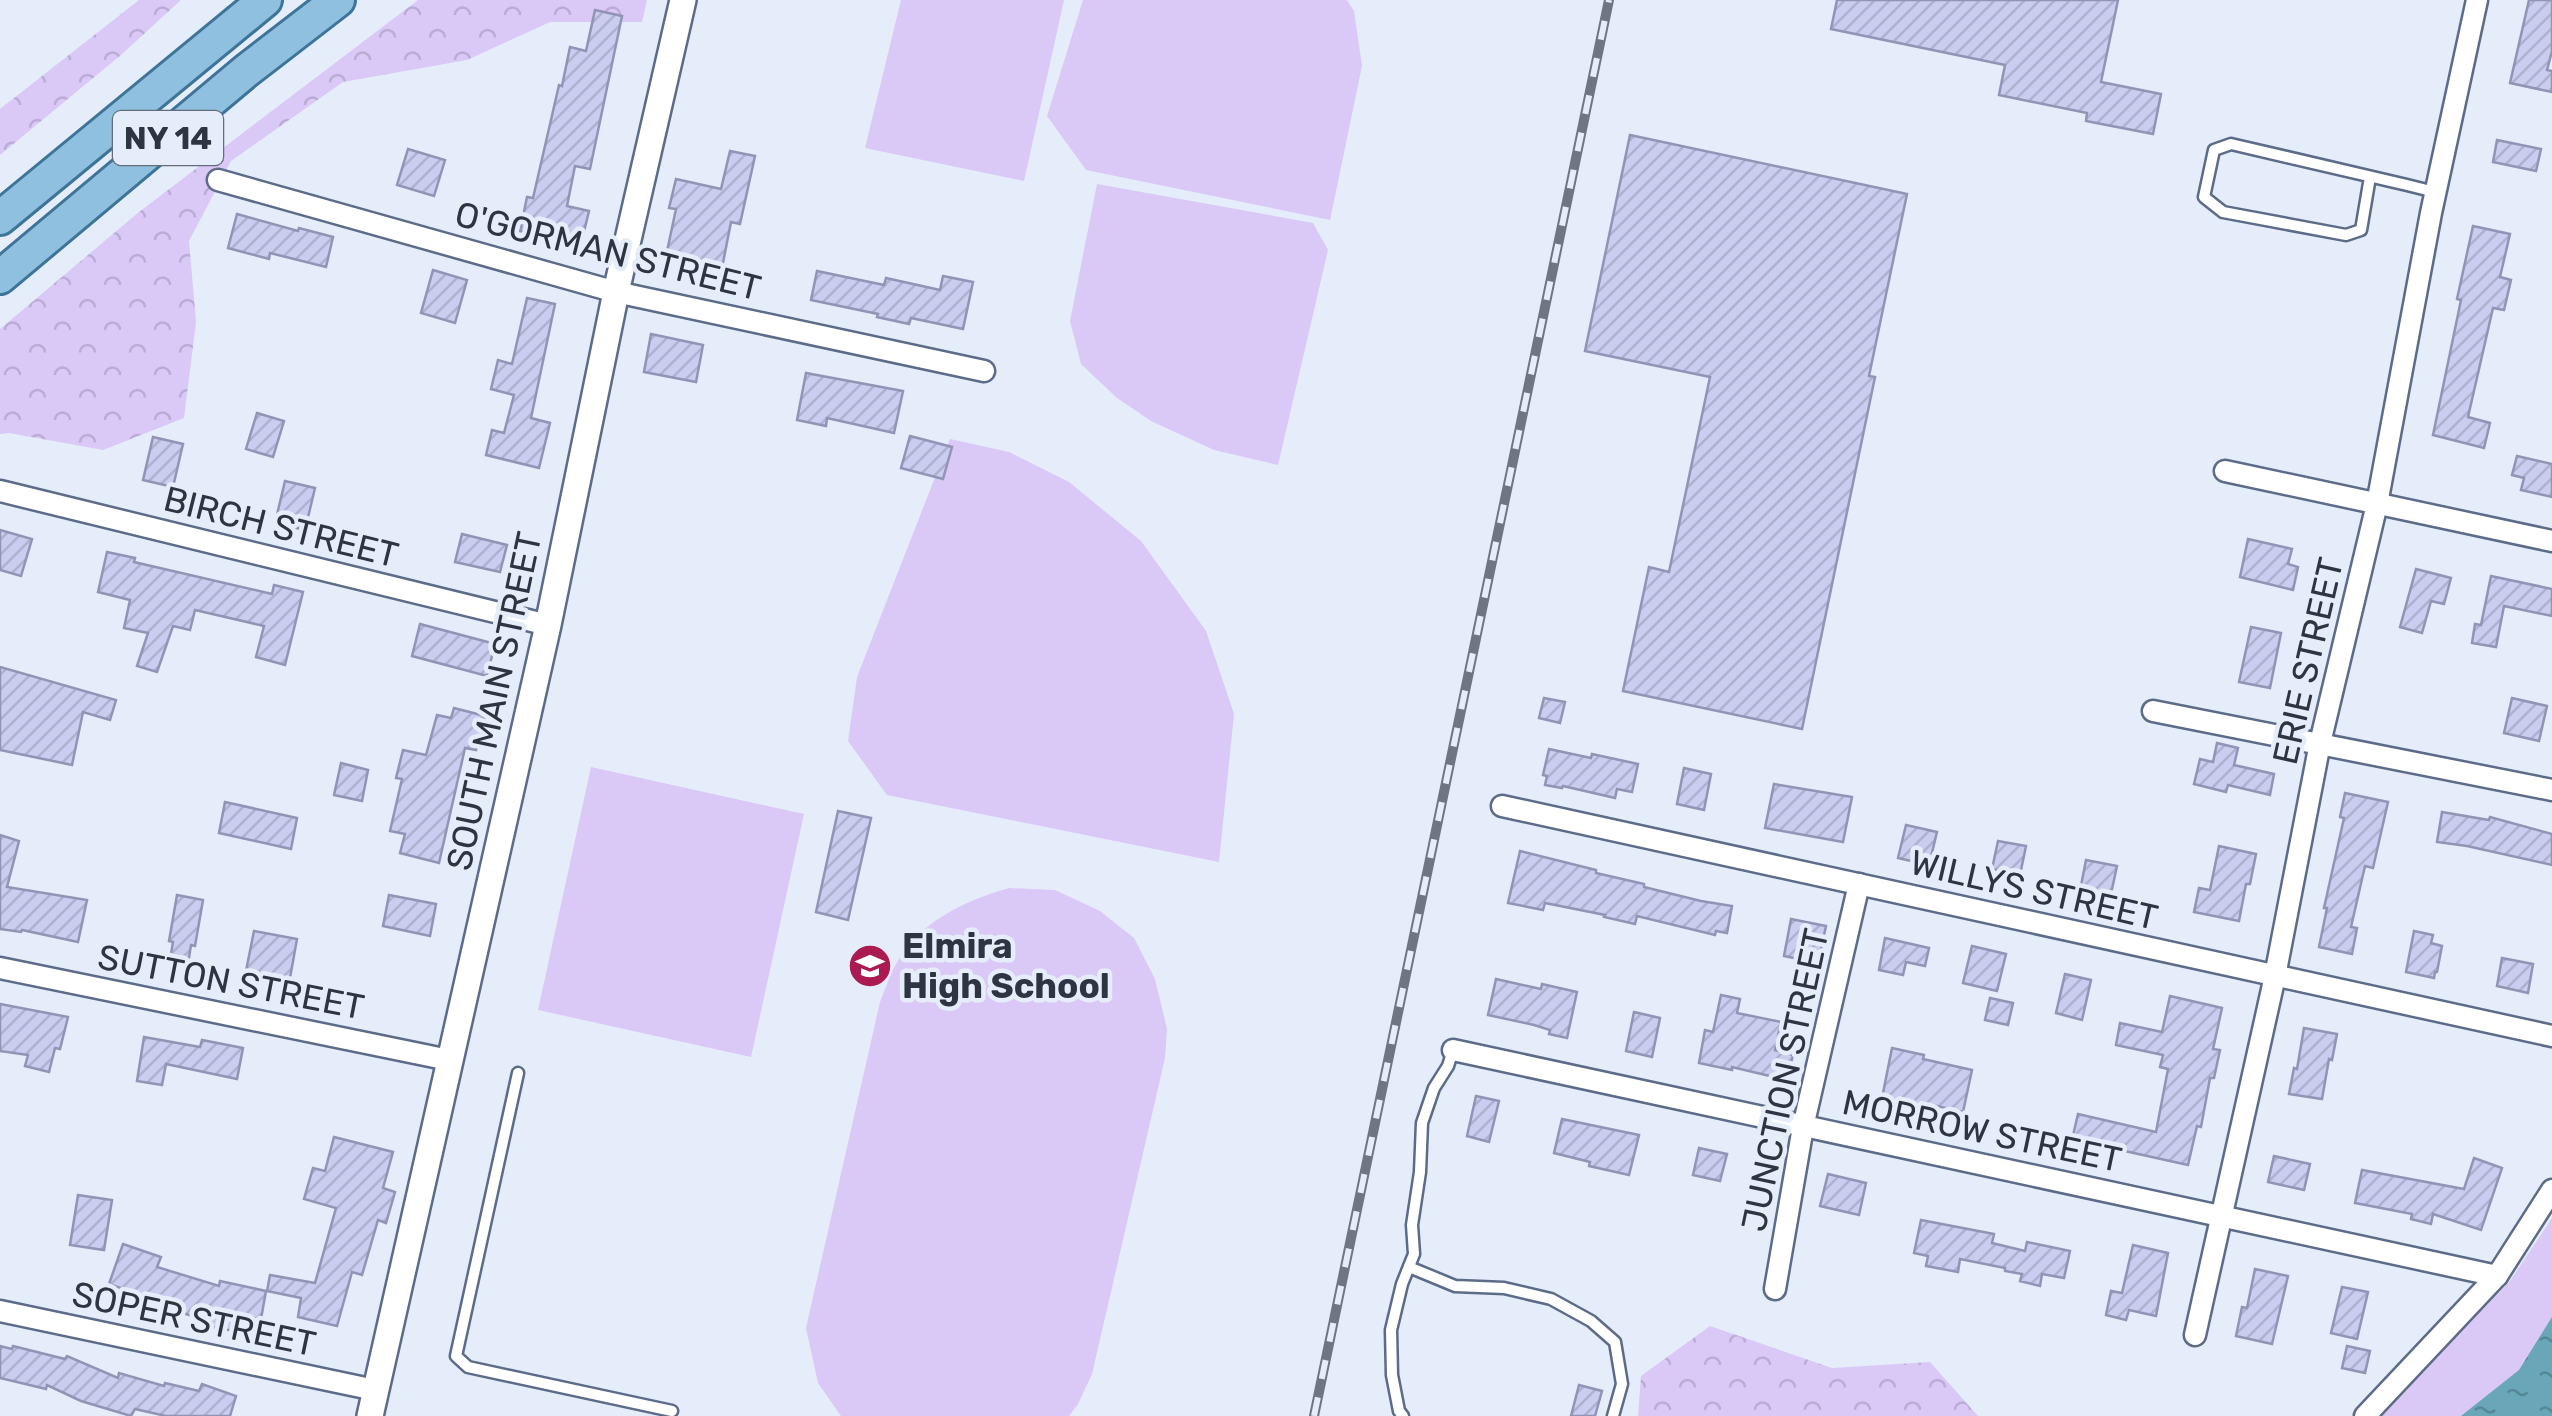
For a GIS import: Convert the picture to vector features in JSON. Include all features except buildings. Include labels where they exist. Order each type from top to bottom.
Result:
[{"type":"main road","name":"NY 14","points":[[0,218],[265,0]]},
{"type":"main road","name":"NY 14","points":[[0,276],[338,0]]},
{"type":"street","name":"SOUTH MAIN STREET","points":[[372,1403],[548,625],[616,292],[683,0]]},
{"type":"street","name":"ERIE STREET","points":[[2195,1335],[2275,976],[2320,744],[2377,504],[2477,0]]},
{"type":"street","name":"O'GORMAN STREET","points":[[218,180],[616,292],[984,371]]},
{"type":"street","points":[[2225,472],[2552,541]]},
{"type":"street","name":"BIRCH STREET","points":[[0,492],[548,625]]},
{"type":"street","points":[[2153,712],[2552,790]]},
{"type":"street","name":"WILLYS STREET","points":[[1502,806],[2552,1036]]},
{"type":"street","name":"JUNCTION STREET","points":[[1776,1289],[1804,1126],[1858,884]]},
{"type":"street","name":"SUTTON STREET","points":[[0,968],[449,1060]]},
{"type":"street","name":"MORROW STREET","points":[[1453,1050],[2497,1276]]},
{"type":"street","points":[[2365,1416],[2497,1276],[2552,1190]]},
{"type":"street","name":"SOPER STREET","points":[[0,1311],[372,1403]]},
{"type":"lane","points":[[2370,176],[2361,230],[2346,236],[2223,212],[2204,197],[2214,150],[2232,144],[2370,176],[2436,192]]},
{"type":"lane","points":[[1403,1416],[1392,1375],[1391,1330],[1414,1254],[1412,1225],[1422,1123],[1453,1050]]},
{"type":"lane","points":[[518,1073],[456,1356],[468,1367],[672,1411]]},
{"type":"lane","points":[[1409,1267],[1455,1286],[1504,1288],[1552,1298],[1591,1321],[1615,1342],[1622,1384],[1613,1416]]},
{"type":"green space","points":[[139,0],[181,0],[0,155],[0,109]]},
{"type":"green space","points":[[418,0],[647,0],[642,22],[550,22],[467,60],[343,82],[231,161],[189,241],[196,322],[184,418],[103,450],[0,434],[0,329],[139,212]]},
{"type":"green space","points":[[901,0],[1064,0],[1024,181],[865,148]]},
{"type":"green space","points":[[1083,0],[1347,0],[1354,11],[1362,66],[1330,220],[1086,170],[1047,116]]},
{"type":"green space","points":[[1097,184],[1313,223],[1328,250],[1278,465],[1214,450],[1151,421],[1117,398],[1081,364],[1070,321]]},
{"type":"green space","points":[[950,439],[1009,452],[1069,482],[1141,541],[1206,631],[1234,714],[1219,862],[887,795],[848,741],[857,677]]},
{"type":"green space","points":[[591,767],[804,814],[751,1057],[538,1010]]},
{"type":"green space","points":[[1009,888],[1055,890],[1100,911],[1134,938],[1155,979],[1167,1029],[1165,1058],[1092,1374],[1069,1416],[841,1416],[818,1383],[806,1328],[880,1002],[905,951],[929,925],[975,899]]},
{"type":"green space","points":[[2552,1218],[2552,1416],[2380,1416],[2510,1281]]},
{"type":"green space","points":[[1710,1326],[1832,1368],[1930,1362],[1978,1416],[1638,1416],[1641,1376]]},
{"type":"water","points":[[2552,1317],[2552,1416],[2461,1416],[2519,1370]]},
{"type":"railway","points":[[1314,1416],[1609,0]]},
{"type":"place","name":"Elmira High School","points":[[870,966]]}]
